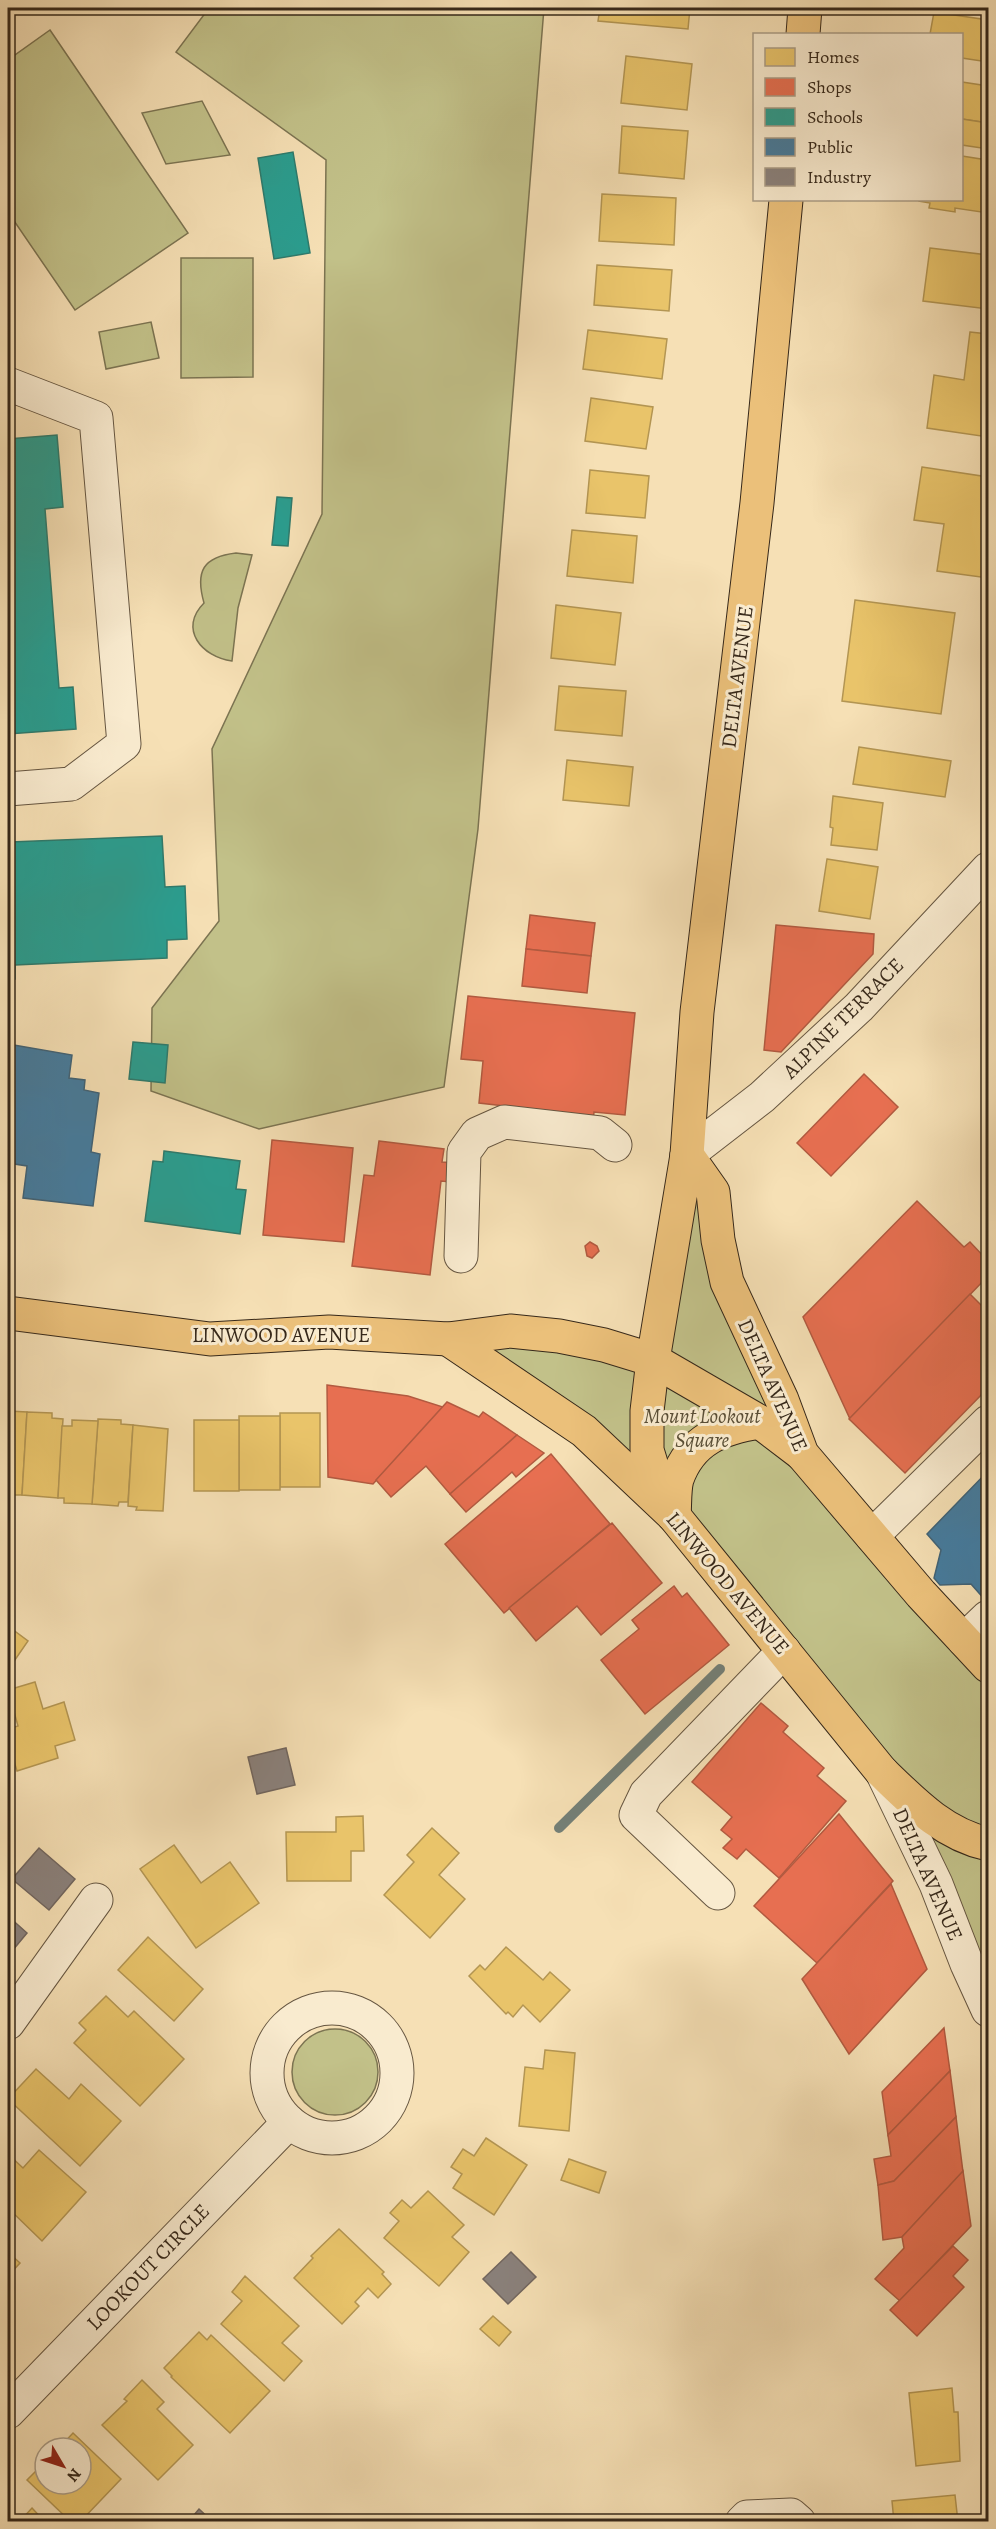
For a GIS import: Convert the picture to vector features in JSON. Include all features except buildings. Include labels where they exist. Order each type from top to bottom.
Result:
[{"type":"main road","points":[[803,33],[805,8]]},
{"type":"main road","name":"DELTA AVENUE","points":[[674,1516],[657,1483],[647,1450],[647,1411],[653,1360],[687,1155],[697,1012],[757,503],[786,201]]},
{"type":"main road","name":"DELTA AVENUE","points":[[687,1155],[713,1192],[718,1240],[727,1282],[782,1400],[802,1454],[921,1594],[988,1666]]},
{"type":"main road","name":"LINWOOD AVENUE","points":[[8,1313],[210,1339],[329,1332],[448,1338],[510,1330],[559,1336],[604,1344],[653,1360],[760,1422],[802,1454]]},
{"type":"main road","name":"LINWOOD AVENUE","points":[[448,1338],[584,1431],[674,1516],[881,1771],[943,1827],[988,1844]]},
{"type":"main road","points":[[674,1516],[677,1480],[689,1458],[701,1443],[712,1435],[731,1427],[760,1422]]},
{"type":"main road","points":[[943,1827],[977,1825],[988,1817]]},
{"type":"street","points":[[8,384],[96,418],[124,744],[71,784],[8,789]]},
{"type":"street","name":"ALPINE TERRACE","points":[[687,1155],[762,1097],[859,1006],[988,869]]},
{"type":"street","points":[[461,1256],[464,1152],[477,1134],[504,1122],[600,1133],[615,1145]]},
{"type":"street","points":[[872,1536],[988,1422]]},
{"type":"street","points":[[964,1640],[988,1617]]},
{"type":"street","points":[[718,1893],[636,1815],[646,1794],[784,1652]]},
{"type":"street","name":"DELTA AVENUE","points":[[881,1771],[936,1884],[967,1964],[988,2010]]},
{"type":"street","points":[[8,2023],[96,1900]]},
{"type":"street","name":"LOOKOUT CIRCLE","points":[[8,2412],[289,2122]]},
{"type":"street","points":[[742,2522],[747,2517],[791,2515],[799,2522]]},
{"type":"green space","points":[[209,8],[544,8],[478,829],[444,1087],[259,1129],[151,1091],[152,1008],[219,921],[212,749],[322,514],[326,160],[176,52]]},
{"type":"green space","points":[[50,30],[188,233],[75,310],[8,212],[8,60]]},
{"type":"green space","points":[[202,101],[230,155],[166,164],[142,113]]},
{"type":"green space","points":[[181,258],[253,258],[253,377],[181,378]]},
{"type":"green space","points":[[151,322],[159,358],[106,369],[99,332]]},
{"type":"green space","points":[[236,553],[252,555],[238,608],[232,661],[211,654],[203,648],[197,640],[193,622],[204,603],[201,592],[201,574],[204,568],[216,558]]},
{"type":"green space","name":"Mount Lookout Square","points":[[687,1155],[802,1454],[988,1666],[988,2010],[881,1771],[674,1516],[448,1339],[653,1359]]},
{"type":"green space","points":[[335,2029],[351,2033],[365,2042],[374,2056],[378,2072],[374,2088],[365,2102],[351,2111],[335,2115],[319,2111],[305,2102],[296,2088],[292,2072],[296,2056],[305,2042],[319,2033]]},
{"type":"waterway","points":[[559,1828],[720,1669]]}]
